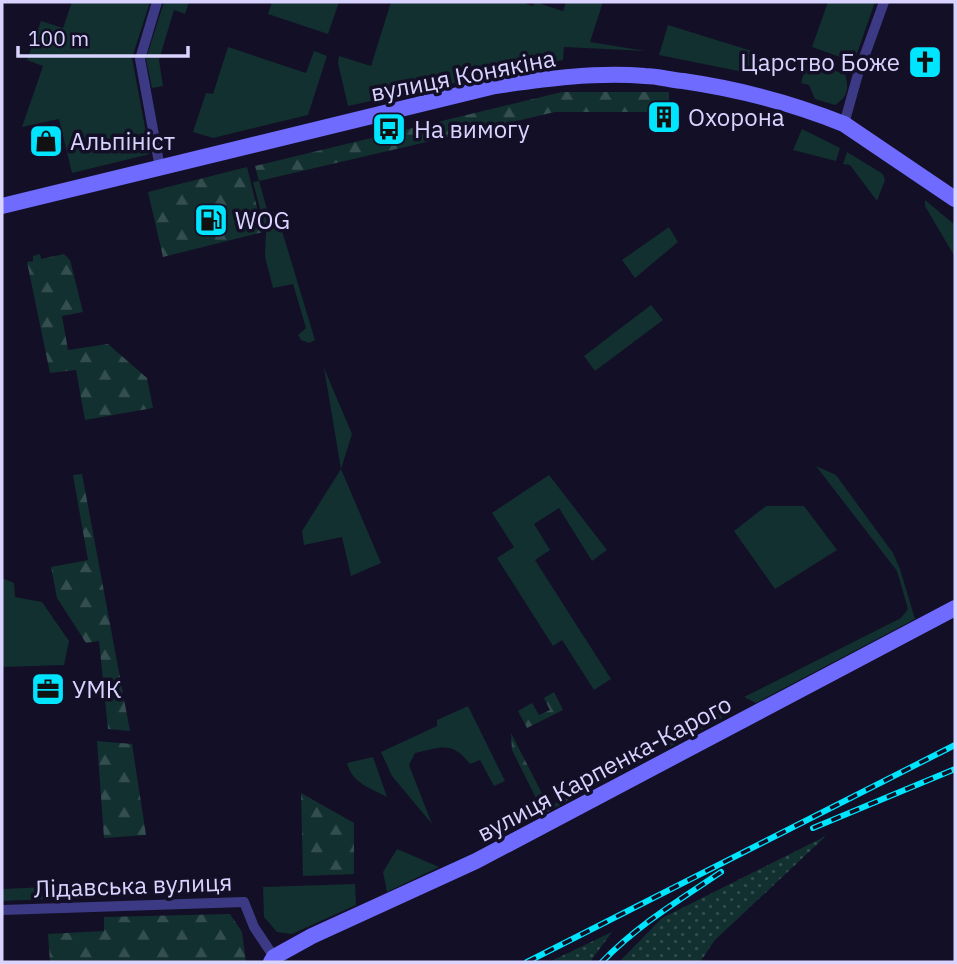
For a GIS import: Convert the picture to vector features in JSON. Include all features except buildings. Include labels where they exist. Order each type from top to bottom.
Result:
[{"type":"main road","name":"вулиця Конякіна","points":[[2,206],[495,86],[556,77],[646,75],[771,98],[844,124],[955,199]]},
{"type":"main road","name":"вулиця Карпенка-Карого","points":[[272,960],[312,936],[476,861],[955,608]]},
{"type":"street","points":[[157,2],[140,59],[160,168]]},
{"type":"street","points":[[844,124],[858,74],[884,2]]},
{"type":"street","name":"Лідавська вулиця","points":[[2,910],[244,902],[272,960]]},
{"type":"green space","points":[[72,2],[150,2],[132,58],[150,154],[72,173],[59,119],[22,127],[43,66],[27,60],[41,21],[63,28]]},
{"type":"green space","points":[[164,2],[189,2],[185,14],[174,10],[159,60],[163,86],[152,88],[146,59]]},
{"type":"green space","points":[[272,2],[339,2],[328,34],[268,14]]},
{"type":"green space","points":[[391,2],[521,2],[533,6],[535,2],[563,11],[566,2],[603,2],[590,42],[646,51],[564,47],[563,60],[348,106],[338,63],[339,56],[371,66]]},
{"type":"green space","points":[[828,2],[875,2],[854,62],[812,47]]},
{"type":"green space","points":[[668,25],[755,52],[748,73],[659,55]]},
{"type":"green space","points":[[228,47],[306,73],[314,51],[327,56],[308,115],[213,138],[193,132],[206,93],[213,94]]},
{"type":"green space","points":[[807,62],[845,74],[847,84],[843,99],[835,105],[815,99],[809,85],[801,83]]},
{"type":"green space","points":[[562,92],[669,92],[669,112],[555,112],[259,181],[255,166]]},
{"type":"green space","points":[[802,129],[840,148],[836,161],[793,150]]},
{"type":"green space","points":[[847,152],[883,174],[885,180],[877,201],[850,165],[843,164]]},
{"type":"green space","points":[[247,167],[263,232],[163,257],[148,192]]},
{"type":"green space","points":[[259,181],[268,213],[276,211],[315,340],[309,343],[301,340],[298,335],[306,328],[293,284],[273,288],[265,257],[266,232],[253,182]]},
{"type":"green space","points":[[925,200],[955,225],[955,257],[925,206]]},
{"type":"green space","points":[[669,227],[678,242],[635,278],[622,260]]},
{"type":"green space","points":[[40,254],[41,259],[64,254],[70,260],[83,312],[62,316],[68,350],[108,344],[147,378],[153,408],[85,420],[76,370],[50,373],[27,262],[33,261],[33,256]]},
{"type":"green space","points":[[651,305],[663,320],[595,371],[584,356]]},
{"type":"green space","points":[[324,368],[352,434],[341,469]]},
{"type":"green space","points":[[816,466],[836,475],[893,553],[915,619],[756,703],[744,697],[901,618],[908,609],[897,571]]},
{"type":"green space","points":[[341,469],[381,563],[351,576],[342,537],[304,545],[302,531]]},
{"type":"green space","points":[[82,474],[130,731],[108,729],[99,641],[86,643],[57,598],[51,567],[88,560],[73,475]]},
{"type":"green space","points":[[549,475],[607,550],[592,561],[559,508],[534,524],[550,550],[535,560],[611,679],[594,690],[562,640],[553,646],[497,558],[514,547],[492,513]]},
{"type":"green space","points":[[766,506],[804,506],[837,550],[775,589],[734,531]]},
{"type":"green space","points":[[2,578],[14,583],[15,597],[42,602],[69,641],[64,665],[2,667]]},
{"type":"green space","points":[[554,692],[563,710],[527,728],[518,711],[532,703],[539,715],[550,710],[544,698]]},
{"type":"green space","points":[[468,706],[505,781],[494,786],[480,760],[470,764],[452,749],[440,748],[415,753],[409,765],[432,824],[392,776],[381,752],[437,726],[437,720]]},
{"type":"green space","points":[[721,707],[722,718],[666,749],[661,742]]},
{"type":"green space","points":[[511,733],[549,807],[654,746],[657,753],[547,812],[542,810],[512,750]]},
{"type":"green space","points":[[97,741],[132,744],[146,835],[104,838]]},
{"type":"green space","points":[[373,757],[387,797],[368,788],[349,770],[347,763]]},
{"type":"green space","points":[[301,793],[354,823],[354,874],[303,876]]},
{"type":"green space","points":[[826,836],[715,940],[700,962],[619,962],[662,918]]},
{"type":"green space","points":[[397,849],[439,867],[387,892],[383,872]]},
{"type":"green space","points":[[355,884],[356,905],[292,934],[277,932],[264,917],[263,887]]},
{"type":"green space","points":[[47,887],[48,899],[2,901],[2,889]]},
{"type":"green space","points":[[230,914],[242,932],[246,962],[50,962],[48,934],[104,931],[104,917]]},
{"type":"green space","points":[[612,932],[590,962],[549,962]]},
{"type":"railway","points":[[527,962],[955,745]]},
{"type":"railway","points":[[813,828],[955,769]]},
{"type":"railway","points":[[602,962],[645,924],[721,872]]},
{"type":"place","name":"Царство Боже","points":[[925,62]]},
{"type":"place","name":"Охорона","points":[[664,117]]},
{"type":"place","name":"На вимогу","points":[[389,129]]},
{"type":"place","name":"Альпініст","points":[[46,141]]},
{"type":"place","name":"WOG","points":[[211,220]]},
{"type":"place","name":"УМК","points":[[48,689]]}]
